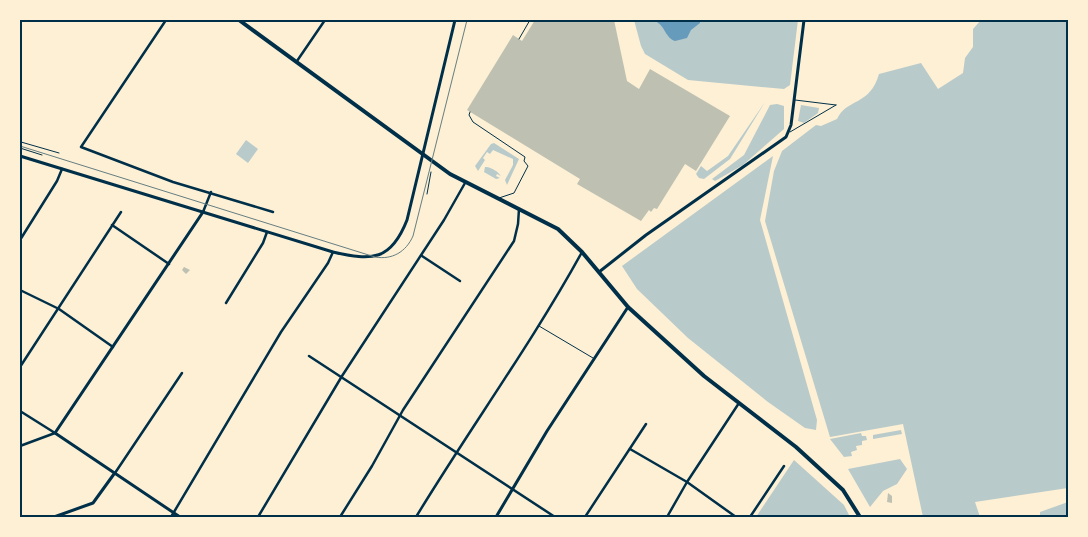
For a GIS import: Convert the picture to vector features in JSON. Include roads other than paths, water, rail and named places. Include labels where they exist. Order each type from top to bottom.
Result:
[{"type":"main road","points":[[239,20],[422,155],[465,183],[558,229],[582,252],[628,307],[677,352],[796,448],[843,490],[860,517]]},
{"type":"street","points":[[166,20],[81,147],[148,174],[272,212]]},
{"type":"street","points":[[297,61],[324,20]]},
{"type":"street","points":[[20,156],[267,230],[333,252],[357,257],[370,258],[379,256],[394,245],[407,220],[455,20]]},
{"type":"street","points":[[599,272],[642,238],[782,140],[789,132],[804,20]]},
{"type":"street","points":[[20,240],[57,181],[62,169]]},
{"type":"street","points":[[258,517],[342,376],[422,256],[457,201],[465,183]]},
{"type":"street","points":[[20,446],[54,434],[114,348],[203,212],[211,192]]},
{"type":"street","points":[[340,517],[399,416],[514,241],[519,209]]},
{"type":"street","points":[[20,367],[121,212]]},
{"type":"street","points":[[112,225],[169,264]]},
{"type":"street","points":[[226,303],[264,241],[267,230]]},
{"type":"street","points":[[171,517],[281,332],[328,263],[333,252]]},
{"type":"street","points":[[416,517],[456,452],[539,326],[582,252]]},
{"type":"street","points":[[422,256],[460,282]]},
{"type":"street","points":[[20,290],[59,309],[114,348]]},
{"type":"street","points":[[496,517],[593,358],[628,307]]},
{"type":"street","points":[[309,356],[555,517]]},
{"type":"street","points":[[54,517],[93,503],[182,372]]},
{"type":"street","points":[[668,517],[687,482],[739,403]]},
{"type":"street","points":[[20,411],[180,517]]},
{"type":"street","points":[[585,517],[646,424]]},
{"type":"street","points":[[630,449],[687,482],[736,517]]},
{"type":"street","points":[[750,517],[784,466]]},
{"type":"lane","points":[[519,39],[530,20]]},
{"type":"lane","points":[[789,132],[836,105],[794,100]]},
{"type":"lane","points":[[470,112],[469,115],[474,122],[525,157],[524,161],[528,166],[514,193],[496,199]]},
{"type":"lane","points":[[539,326],[593,358]]},
{"type":"water","points":[[653,20],[700,20],[700,23],[691,30],[687,38],[675,41]]},
{"type":"tram line","points":[[20,146],[375,257],[393,256],[398,254],[410,242],[413,236],[467,20]]}]
